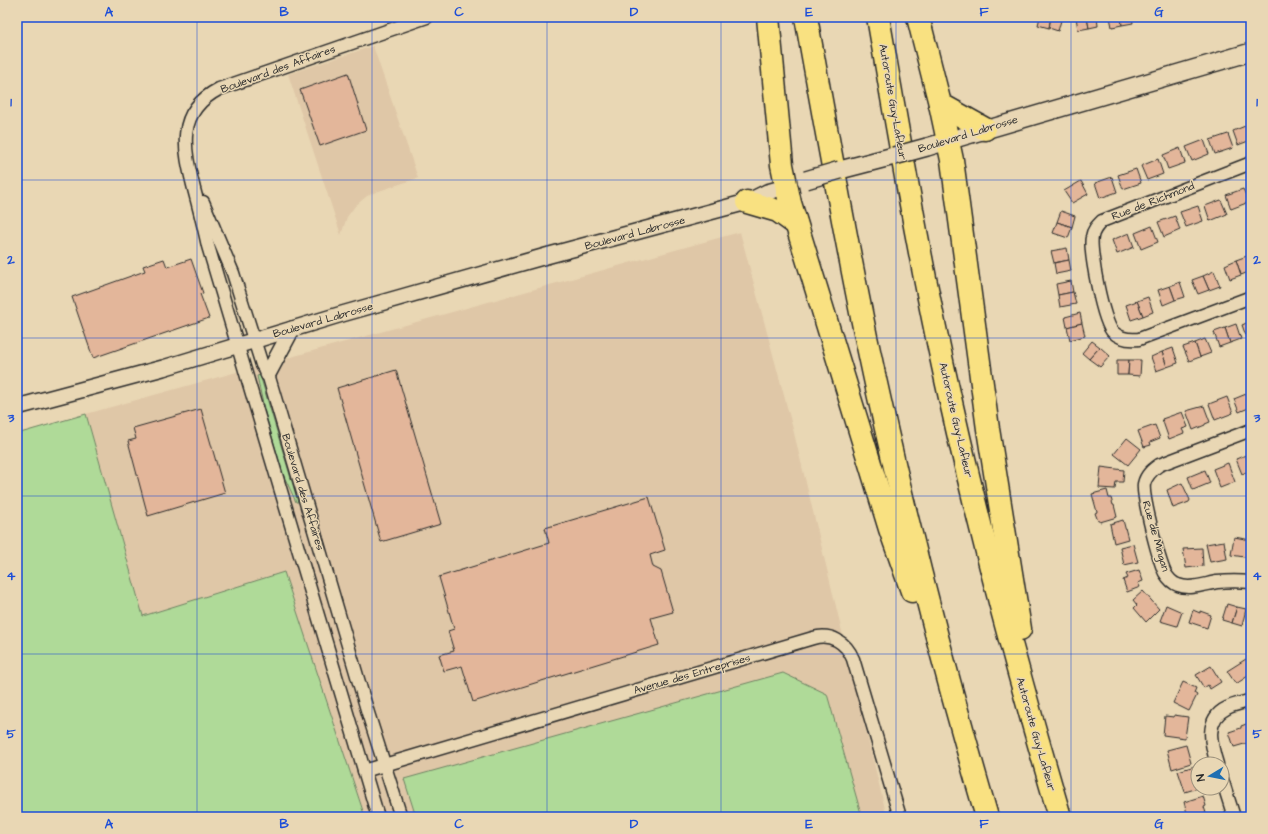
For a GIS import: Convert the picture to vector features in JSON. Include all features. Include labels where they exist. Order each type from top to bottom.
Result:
[{"type":"highway","points":[[768,17],[782,165],[796,183],[796,224],[890,529],[960,724]]},
{"type":"highway","points":[[806,17],[847,241],[878,395],[922,579],[960,724],[987,817]]},
{"type":"highway","name":"Autoroute Guy-Lafleur","points":[[878,17],[914,216],[945,373],[988,559],[1060,817]]},
{"type":"highway","points":[[918,17],[940,104],[952,160],[997,492],[1039,744]]},
{"type":"highway","points":[[940,104],[985,129]]},
{"type":"highway","points":[[747,202],[778,212],[796,224]]},
{"type":"main road","name":"Boulevard Labrosse","points":[[796,183],[948,141],[1251,52]]},
{"type":"street","name":"Boulevard des Affaires","points":[[378,817],[208,246],[185,146],[188,126],[196,108],[200,102],[214,92],[240,81],[427,17]]},
{"type":"street","name":"Rue de Richmond","points":[[1251,163],[1102,221],[1093,232],[1091,244],[1105,318],[1112,332],[1123,339],[1139,339],[1251,297]]},
{"type":"street","name":"Boulevard des Affaires","points":[[190,172],[227,257],[262,365],[268,374],[401,817]]},
{"type":"street","name":"Boulevard Labrosse","points":[[17,407],[237,346],[546,256],[747,202],[767,192],[796,183]]},
{"type":"street","points":[[268,374],[292,329]]},
{"type":"street","name":"Rue de Mingan","points":[[1251,430],[1159,465],[1149,474],[1146,479],[1144,490],[1146,504],[1163,567],[1169,578],[1174,583],[1185,587],[1218,582],[1251,582]]},
{"type":"street","name":"Avenue des Entreprises","points":[[364,771],[813,638],[827,636],[844,644],[853,659],[900,817]]},
{"type":"street","points":[[1215,756],[1212,746],[1212,726],[1222,710],[1251,700]]},
{"type":"street","points":[[1227,796],[1234,817]]},
{"type":"shaded area","points":[[373,46],[418,178],[367,196],[355,206],[347,217],[341,235],[288,74]]},
{"type":"shaded area","points":[[740,232],[793,429],[887,817],[365,817],[284,572],[143,617],[86,414]]},
{"type":"green space","points":[[260,375],[298,502],[296,502],[283,474],[265,413],[257,376]]},
{"type":"green space","points":[[86,414],[143,616],[284,572],[365,817],[17,817],[17,434]]},
{"type":"green space","points":[[783,673],[827,694],[862,817],[416,817],[404,779]]},
{"type":"building","points":[[1040,17],[1051,17],[1049,28],[1038,25]]},
{"type":"building","points":[[1051,17],[1062,17],[1058,31],[1049,28]]},
{"type":"building","points":[[1076,17],[1087,17],[1089,28],[1078,30]]},
{"type":"building","points":[[1087,17],[1097,17],[1098,26],[1089,28]]},
{"type":"building","points":[[1110,17],[1121,17],[1122,25],[1112,27]]},
{"type":"building","points":[[1121,17],[1132,17],[1133,23],[1122,25]]},
{"type":"building","points":[[348,73],[366,130],[320,146],[300,90]]},
{"type":"building","points":[[1250,124],[1251,140],[1238,145],[1233,131]]},
{"type":"building","points":[[1228,134],[1233,148],[1215,154],[1210,140]]},
{"type":"building","points":[[1204,140],[1209,154],[1192,161],[1186,147]]},
{"type":"building","points":[[1180,148],[1185,163],[1168,169],[1163,155]]},
{"type":"building","points":[[1158,159],[1163,174],[1147,180],[1141,166]]},
{"type":"building","points":[[1136,169],[1141,183],[1123,189],[1118,175]]},
{"type":"building","points":[[1112,177],[1117,192],[1100,198],[1095,183]]},
{"type":"building","points":[[1081,181],[1088,194],[1072,203],[1064,191]]},
{"type":"building","points":[[1243,189],[1249,202],[1231,209],[1226,195]]},
{"type":"building","points":[[1221,200],[1227,214],[1210,221],[1205,206]]},
{"type":"building","points":[[1198,206],[1203,221],[1186,227],[1180,212]]},
{"type":"building","points":[[1061,211],[1075,216],[1072,227],[1057,222]]},
{"type":"building","points":[[1175,216],[1180,230],[1164,237],[1158,222]]},
{"type":"building","points":[[1057,222],[1072,227],[1068,238],[1053,233]]},
{"type":"building","points":[[1152,226],[1158,242],[1141,249],[1135,233]]},
{"type":"building","points":[[1129,233],[1134,247],[1117,254],[1112,240]]},
{"type":"building","points":[[1067,248],[1069,260],[1054,263],[1051,251]]},
{"type":"building","points":[[1247,256],[1251,271],[1241,275],[1236,260]]},
{"type":"building","points":[[164,259],[167,267],[191,259],[203,293],[200,294],[209,318],[93,358],[72,297],[145,271],[143,266]]},
{"type":"building","points":[[1069,260],[1071,271],[1056,274],[1054,263]]},
{"type":"building","points":[[1236,260],[1241,275],[1230,279],[1225,265]]},
{"type":"building","points":[[1214,271],[1220,286],[1209,290],[1203,276]]},
{"type":"building","points":[[1203,276],[1209,290],[1198,294],[1192,280]]},
{"type":"building","points":[[1071,281],[1073,292],[1058,295],[1056,284]]},
{"type":"building","points":[[1180,282],[1185,297],[1175,300],[1170,286]]},
{"type":"building","points":[[1170,286],[1175,300],[1163,305],[1158,290]]},
{"type":"building","points":[[1073,292],[1076,304],[1060,307],[1058,295]]},
{"type":"building","points":[[1148,297],[1153,312],[1143,316],[1137,301]]},
{"type":"building","points":[[1137,301],[1143,316],[1131,320],[1126,305]]},
{"type":"building","points":[[1080,313],[1082,323],[1067,327],[1065,317]]},
{"type":"building","points":[[1251,321],[1251,334],[1246,336],[1242,325]]},
{"type":"building","points":[[1082,323],[1085,336],[1070,340],[1067,327]]},
{"type":"building","points":[[1236,324],[1241,339],[1230,343],[1225,328]]},
{"type":"building","points":[[1225,328],[1230,343],[1219,347],[1214,332]]},
{"type":"building","points":[[1205,339],[1211,353],[1200,357],[1195,343]]},
{"type":"building","points":[[1092,341],[1100,347],[1089,359],[1082,353]]},
{"type":"building","points":[[1195,343],[1200,357],[1189,361],[1183,347]]},
{"type":"building","points":[[1100,347],[1110,356],[1100,367],[1089,359]]},
{"type":"building","points":[[1173,348],[1178,363],[1167,367],[1162,352]]},
{"type":"building","points":[[1162,352],[1167,367],[1156,371],[1151,357]]},
{"type":"building","points":[[1117,360],[1129,360],[1128,375],[1117,375]]},
{"type":"building","points":[[1129,360],[1141,360],[1140,376],[1128,375]]},
{"type":"building","points":[[396,370],[441,524],[381,542],[337,388]]},
{"type":"building","points":[[1251,392],[1251,407],[1239,412],[1234,399]]},
{"type":"building","points":[[1227,397],[1233,413],[1215,420],[1209,404]]},
{"type":"building","points":[[1204,406],[1210,422],[1193,430],[1186,411]]},
{"type":"building","points":[[201,409],[225,493],[148,516],[128,441],[136,439],[133,428]]},
{"type":"building","points":[[1182,412],[1188,427],[1182,429],[1184,433],[1169,439],[1162,419]]},
{"type":"building","points":[[1155,425],[1160,438],[1150,442],[1151,445],[1144,447],[1138,431]]},
{"type":"building","points":[[1127,438],[1141,449],[1128,465],[1114,454]]},
{"type":"building","points":[[1251,454],[1251,468],[1246,455]]},
{"type":"building","points":[[1246,455],[1251,470],[1242,474],[1236,459]]},
{"type":"building","points":[[1228,463],[1235,482],[1220,488],[1213,469]]},
{"type":"building","points":[[1101,467],[1124,470],[1123,482],[1116,482],[1115,489],[1099,488]]},
{"type":"building","points":[[1205,470],[1210,483],[1193,490],[1188,477]]},
{"type":"building","points":[[1182,483],[1190,500],[1189,502],[1173,508],[1167,490]]},
{"type":"building","points":[[1107,490],[1109,498],[1111,498],[1114,505],[1117,517],[1100,522],[1098,521],[1095,513],[1097,512],[1092,494]]},
{"type":"building","points":[[649,497],[665,550],[650,555],[653,567],[661,571],[673,612],[651,618],[659,645],[473,702],[462,666],[444,671],[439,655],[454,651],[448,631],[454,629],[439,577],[549,543],[545,528]]},
{"type":"building","points":[[1123,520],[1128,539],[1114,543],[1110,524]]},
{"type":"building","points":[[1234,537],[1251,540],[1251,558],[1231,555]]},
{"type":"building","points":[[1224,541],[1227,559],[1210,562],[1206,544]]},
{"type":"building","points":[[1133,544],[1138,562],[1124,565],[1120,547]]},
{"type":"building","points":[[1202,548],[1203,566],[1186,568],[1183,549]]},
{"type":"building","points":[[1139,570],[1143,581],[1138,583],[1140,587],[1127,592],[1123,580],[1128,578],[1126,574]]},
{"type":"building","points":[[1143,591],[1159,609],[1146,622],[1134,608],[1137,605],[1133,600]]},
{"type":"building","points":[[1227,604],[1237,607],[1232,623],[1222,620]]},
{"type":"building","points":[[1166,605],[1182,612],[1177,626],[1160,621]]},
{"type":"building","points":[[1237,607],[1246,609],[1242,626],[1232,623]]},
{"type":"building","points":[[1193,610],[1211,615],[1207,628],[1189,622]]},
{"type":"building","points":[[1246,659],[1251,667],[1251,674],[1236,684],[1227,671]]},
{"type":"building","points":[[1211,666],[1221,682],[1210,689],[1208,685],[1204,688],[1196,675]]},
{"type":"building","points":[[1183,682],[1196,688],[1194,693],[1197,695],[1189,711],[1173,703]]},
{"type":"building","points":[[1174,715],[1188,717],[1185,738],[1163,735],[1165,716],[1174,717]]},
{"type":"building","points":[[1249,723],[1251,729],[1251,742],[1234,747],[1229,732],[1241,728],[1241,726]]},
{"type":"building","points":[[1186,745],[1190,763],[1172,769],[1167,750]]},
{"type":"building","points":[[1190,767],[1190,790],[1185,792],[1178,771]]},
{"type":"building","points":[[1251,786],[1251,800],[1250,800],[1247,788]]},
{"type":"building","points":[[1203,796],[1206,806],[1204,807],[1206,813],[1188,817],[1184,802]]}]
